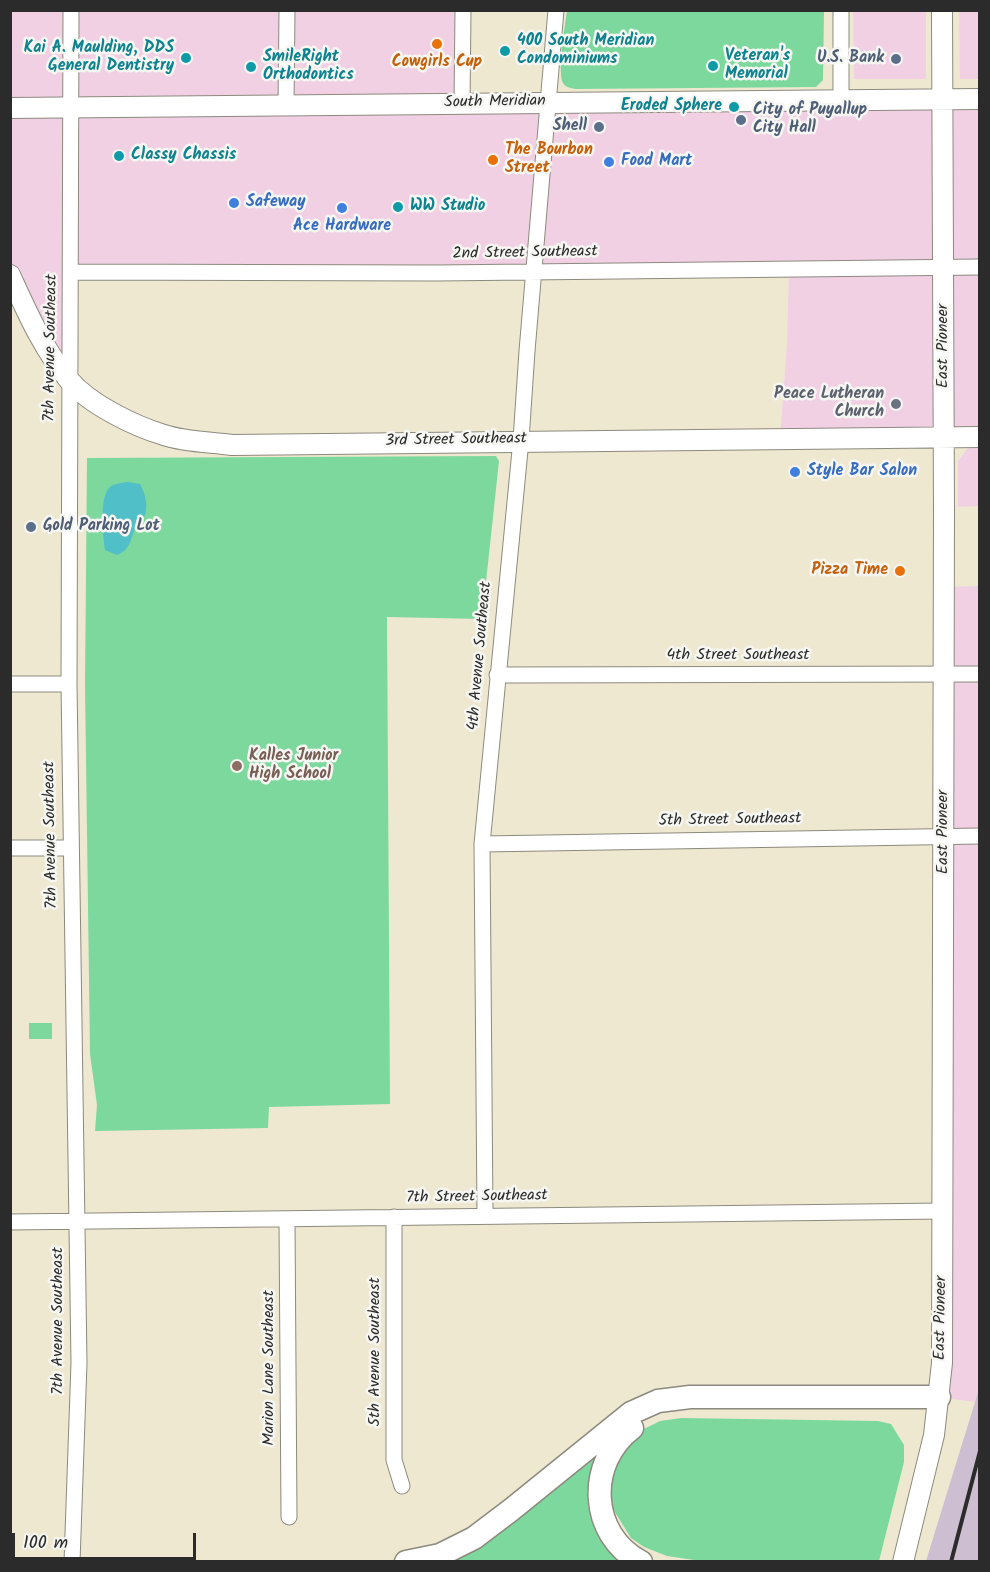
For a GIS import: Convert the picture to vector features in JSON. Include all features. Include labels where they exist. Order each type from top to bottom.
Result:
[{"type":"highway","points":[[406,1562],[440,1555],[474,1538],[632,1413],[658,1401],[690,1397],[939,1403]]},
{"type":"highway","points":[[641,1562],[626,1552],[608,1530],[602,1513],[600,1490],[602,1471],[612,1448],[624,1434],[645,1420],[666,1412],[689,1408],[939,1403]]},
{"type":"main road","name":"East Pioneer","points":[[903,1562],[927,1465],[939,1403],[943,1323],[944,267],[942,10]]},
{"type":"main road","name":"South Meridian","points":[[10,108],[980,99]]},
{"type":"main road","name":"3rd Street Southeast","points":[[10,275],[36,330],[69,381],[101,405],[136,425],[165,436],[232,445],[980,437]]},
{"type":"street","name":"7th Avenue Southeast","points":[[71,10],[69,684],[79,1363],[72,1562]]},
{"type":"street","points":[[286,105],[287,10]]},
{"type":"street","points":[[462,104],[463,10]]},
{"type":"street","name":"4th Avenue Southeast","points":[[485,1215],[482,844],[521,441],[556,10]]},
{"type":"street","points":[[841,10],[841,100]]},
{"type":"street","name":"2nd Street Southeast","points":[[71,272],[534,272],[980,267]]},
{"type":"street","name":"4th Street Southeast","points":[[497,675],[980,674]]},
{"type":"street","points":[[10,684],[69,684]]},
{"type":"street","name":"5th Street Southeast","points":[[482,844],[980,836]]},
{"type":"street","points":[[10,848],[70,848]]},
{"type":"street","name":"7th Street Southeast","points":[[10,1222],[943,1211]]},
{"type":"street","name":"5th Avenue Southeast","points":[[394,1217],[394,1460],[402,1486]]},
{"type":"street","name":"Marion Lane Southeast","points":[[287,1219],[289,1517]]},
{"type":"shaded area","points":[[10,11],[463,11],[462,103],[979,99],[979,437],[780,438],[787,344],[789,269],[71,272],[69,381],[11,275]]},
{"type":"shaded area","points":[[853,11],[926,11],[926,79],[854,79]]},
{"type":"shaded area","points":[[959,11],[979,11],[979,79],[960,79]]},
{"type":"shaded area","points":[[979,442],[979,506],[958,507],[958,461],[968,448]]},
{"type":"shaded area","points":[[979,586],[979,1388],[975,1402],[939,1397],[944,587]]},
{"type":"shaded area","points":[[979,1388],[979,1561],[926,1561],[975,1402]]},
{"type":"green space","points":[[567,11],[824,11],[823,80],[816,87],[575,89],[563,83],[561,78]]},
{"type":"green space","name":"Kalles Junior High School","points":[[496,456],[499,461],[482,619],[387,617],[390,1104],[269,1107],[268,1128],[95,1131],[97,1105],[90,1054],[85,685],[87,458]]},
{"type":"green space","points":[[29,1023],[52,1023],[52,1039],[29,1039]]},
{"type":"green space","points":[[681,1418],[878,1421],[891,1424],[904,1445],[904,1462],[879,1561],[708,1562],[667,1556],[644,1547],[631,1538],[613,1509],[610,1494],[616,1457],[642,1430],[660,1421]]},
{"type":"green space","points":[[604,1442],[590,1477],[588,1501],[590,1513],[600,1536],[628,1561],[441,1562]]},
{"type":"water","points":[[128,482],[140,484],[145,496],[146,509],[127,548],[117,555],[105,550],[102,518],[104,500],[111,486]]},
{"type":"railway","points":[[951,1562],[980,1451]]},
{"type":"place","name":"Cowgirls Cup","points":[[437,44]]},
{"type":"place","name":"400 South Meridian Condominiums","points":[[505,51]]},
{"type":"place","name":"Kai A. Maulding, DDS General Dentistry","points":[[186,58]]},
{"type":"place","name":"U.S. Bank","points":[[896,59]]},
{"type":"place","name":"Veteran's Memorial","points":[[713,66]]},
{"type":"place","name":"SmileRight Orthodontics","points":[[251,67]]},
{"type":"place","name":"Eroded Sphere","points":[[734,107]]},
{"type":"place","name":"City of Puyallup City Hall","points":[[741,120]]},
{"type":"place","name":"Shell","points":[[599,127]]},
{"type":"place","name":"Classy Chassis","points":[[119,156]]},
{"type":"place","name":"The Bourbon Street","points":[[493,160]]},
{"type":"place","name":"Food Mart","points":[[609,162]]},
{"type":"place","name":"Safeway","points":[[234,203]]},
{"type":"place","name":"WW Studio","points":[[398,207]]},
{"type":"place","name":"Ace Hardware","points":[[342,208]]},
{"type":"place","name":"Peace Lutheran Church","points":[[896,404]]},
{"type":"place","name":"Style Bar Salon","points":[[795,472]]},
{"type":"place","name":"Gold Parking Lot","points":[[31,527]]},
{"type":"place","name":"Pizza Time","points":[[900,571]]},
{"type":"place","name":"Kalles Junior High School","points":[[237,766]]}]
